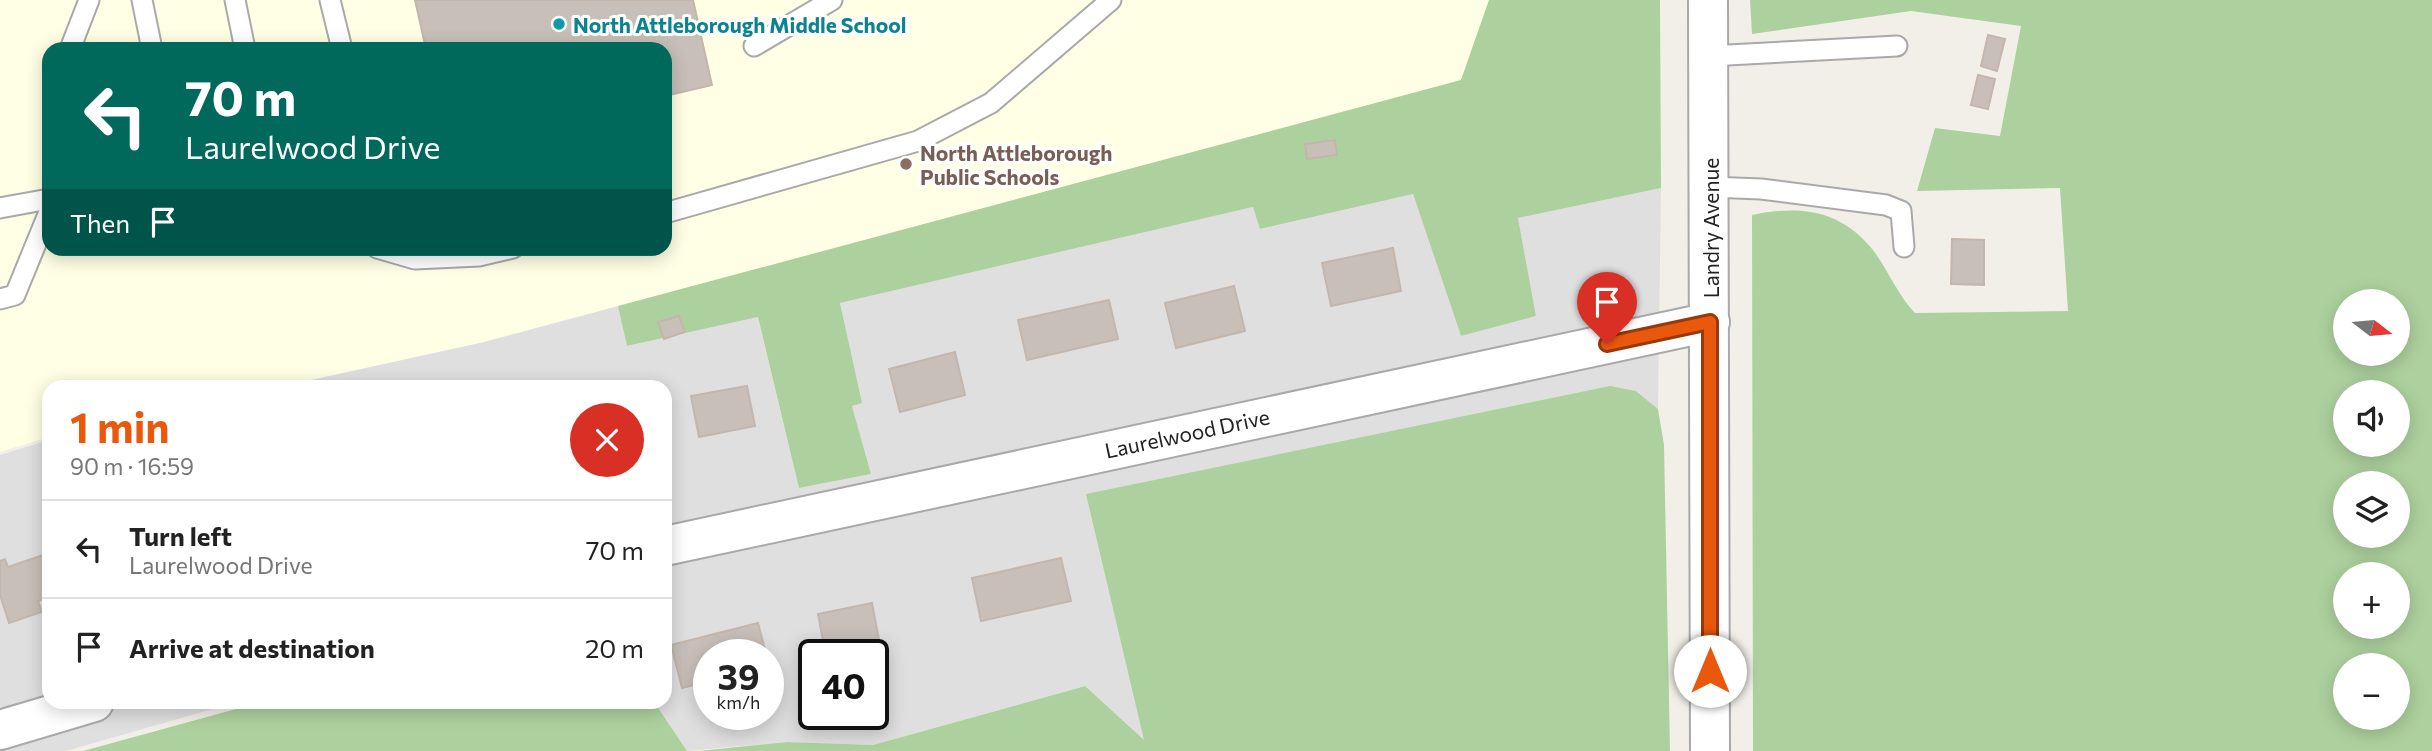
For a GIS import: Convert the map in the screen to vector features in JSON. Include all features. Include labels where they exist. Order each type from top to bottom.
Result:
[{"type":"street","name":"Landry Avenue","points":[[1708,0],[1710,751]]},
{"type":"street","name":"Laurelwood Drive","points":[[672,544],[1710,322]]},
{"type":"street","points":[[0,730],[70,709]]},
{"type":"lane","points":[[72,42],[89,0]]},
{"type":"lane","points":[[142,0],[151,42]]},
{"type":"lane","points":[[236,0],[244,42]]},
{"type":"lane","points":[[330,0],[340,42]]},
{"type":"lane","points":[[754,46],[832,0]]},
{"type":"lane","points":[[672,211],[918,141],[991,103],[1033,70],[1108,0]]},
{"type":"lane","points":[[1709,56],[1897,46]]},
{"type":"lane","points":[[1710,187],[1761,189],[1886,205],[1902,211],[1904,247]]},
{"type":"lane","points":[[0,208],[42,200]]},
{"type":"lane","points":[[0,299],[15,295],[42,229]]},
{"type":"lane","points":[[405,256],[415,259],[440,256]]},
{"type":"shaded area","name":"North Attleborough Public Schools","points":[[0,0],[1489,0],[1461,80],[484,342],[311,380],[42,380],[42,439],[0,452]]},
{"type":"shaded area","points":[[1661,188],[1658,409],[1636,391],[1144,741],[1084,686],[873,745],[787,742],[687,751],[656,709],[672,709],[672,380],[303,380],[618,306],[628,346],[758,317],[799,488],[871,474],[852,406],[861,402],[840,303],[1253,207],[1261,229],[1413,194],[1461,336],[1536,316],[1518,218]]},
{"type":"shaded area","points":[[42,442],[42,709],[213,709],[66,751],[0,751],[0,455]]},
{"type":"green space","points":[[1489,0],[1660,0],[1661,188],[1518,218],[1536,316],[1461,336],[1413,194],[1260,229],[1253,207],[840,303],[862,403],[852,406],[871,474],[799,488],[758,317],[627,346],[618,306],[1461,80]]},
{"type":"green space","points":[[1750,0],[2432,0],[2432,751],[1753,751],[1752,215],[1787,210],[1803,211],[1833,218],[1847,226],[1873,250],[1915,313],[2068,311],[2060,188],[1917,191],[1935,128],[2000,136],[2021,26],[1911,11],[1752,34]]},
{"type":"green space","points":[[1610,386],[1636,391],[1658,409],[1664,445],[1670,751],[699,751],[787,742],[873,745],[1085,686],[1144,740],[1086,494]]},
{"type":"green space","points":[[236,709],[659,709],[687,751],[83,751]]},
{"type":"building","name":"North Attleborough Middle School","points":[[415,0],[693,0],[712,85],[672,94],[672,42],[424,42]]},
{"type":"building","points":[[1988,35],[2005,39],[1997,71],[1981,66]]},
{"type":"building","points":[[1978,75],[1995,79],[1988,109],[1971,105]]},
{"type":"building","points":[[1335,140],[1337,155],[1307,159],[1305,144]]},
{"type":"building","points":[[1952,239],[1984,240],[1984,285],[1951,284]]},
{"type":"building","points":[[1393,248],[1401,291],[1331,306],[1322,263]]},
{"type":"building","points":[[1234,286],[1245,331],[1176,348],[1165,303]]},
{"type":"building","points":[[1109,300],[1118,339],[1027,360],[1018,320]]},
{"type":"building","points":[[679,316],[685,332],[664,339],[658,322]]},
{"type":"building","points":[[955,352],[965,395],[900,412],[889,369]]},
{"type":"building","points":[[747,386],[755,426],[699,437],[691,396]]},
{"type":"building","points":[[42,555],[42,600],[38,601],[42,612],[9,623],[0,595],[0,561],[5,559],[8,567]]},
{"type":"building","points":[[1061,558],[1071,601],[981,621],[972,578]]},
{"type":"building","points":[[872,603],[879,639],[823,639],[818,614]]},
{"type":"building","points":[[758,623],[762,639],[695,639]]},
{"type":"building","points":[[693,639],[693,685],[682,688],[672,645]]},
{"type":"place","name":"North Attleborough Middle School","points":[[559,24]]},
{"type":"place","name":"North Attleborough Public Schools","points":[[906,164]]},
{"type":"route","points":[[1607,344],[1710,322],[1710,671]]}]
